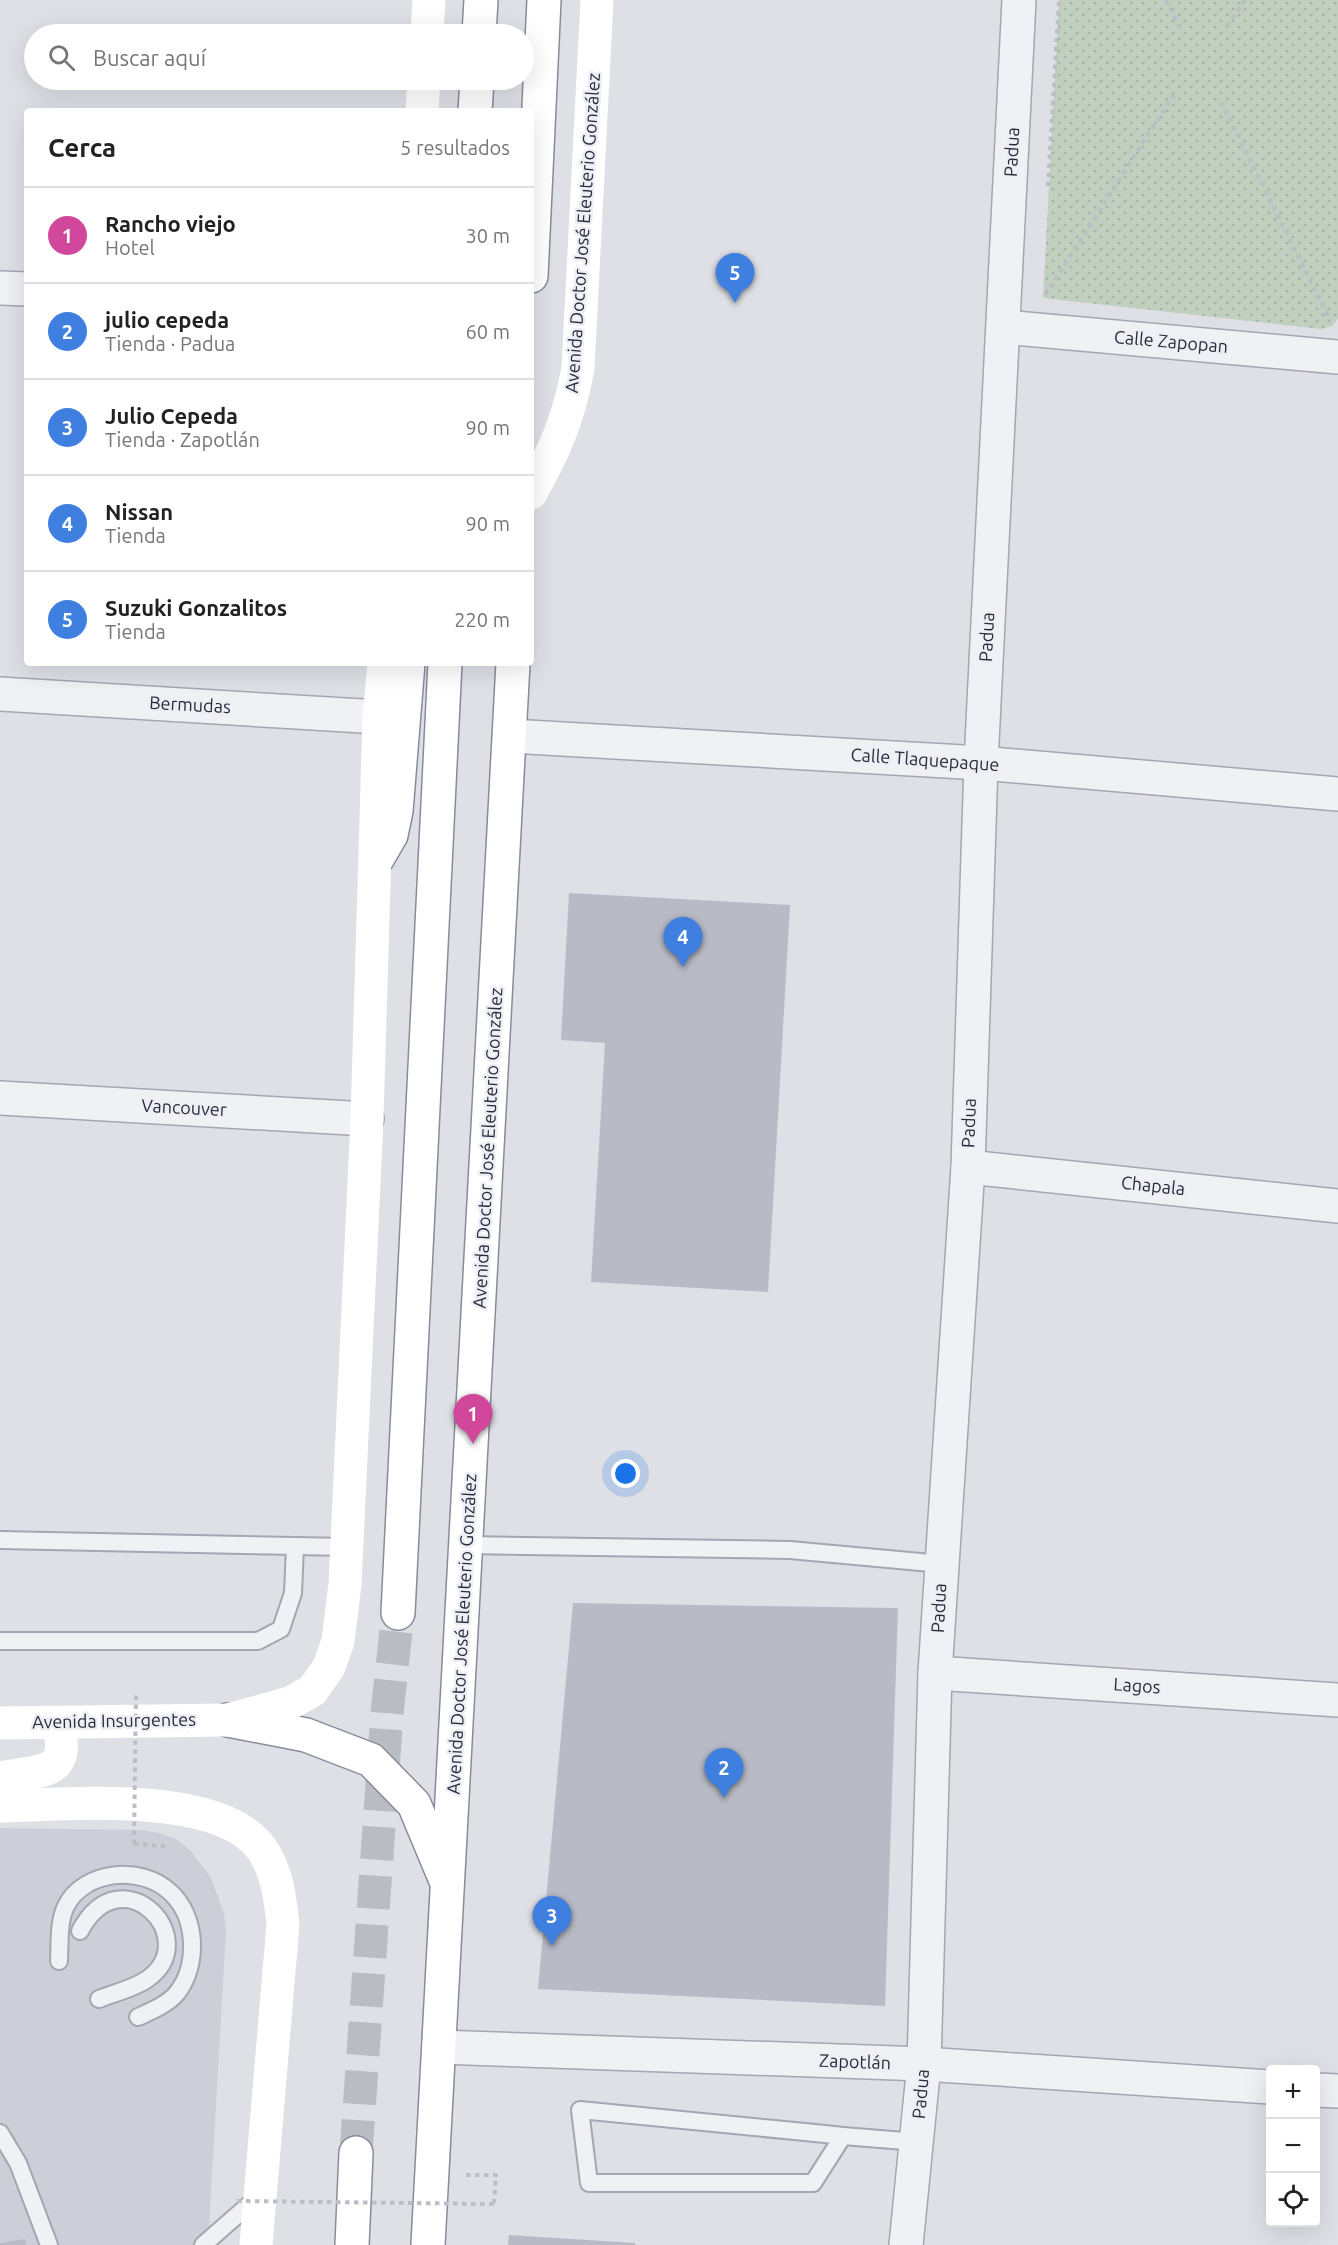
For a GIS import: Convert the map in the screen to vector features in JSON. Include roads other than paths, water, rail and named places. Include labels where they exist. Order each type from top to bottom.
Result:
[{"type":"main road","points":[[428,24],[429,0]]},
{"type":"main road","name":"Avenida Doctor José Eleuterio González","points":[[534,487],[551,456],[571,409],[578,368],[597,0]]},
{"type":"main road","points":[[534,215],[544,11]]},
{"type":"main road","points":[[422,108],[423,90]]},
{"type":"main road","points":[[475,108],[476,90]]},
{"type":"main road","points":[[228,1720],[290,1703],[312,1691],[329,1667],[338,1641],[347,1547],[367,1119],[380,717],[384,666]]},
{"type":"main road","points":[[377,859],[391,835],[396,811],[408,666]]},
{"type":"main road","points":[[398,1613],[445,666]]},
{"type":"main road","name":"Avenida Doctor José Eleuterio González","points":[[428,2245],[513,666]]},
{"type":"main road","points":[[228,1720],[306,1735],[371,1760],[414,1804],[448,1885]]},
{"type":"main road","name":"Avenida Insurgentes","points":[[0,1723],[228,1720]]},
{"type":"main road","points":[[0,1778],[56,1765],[62,1756],[63,1742],[57,1723]]},
{"type":"main road","points":[[0,1806],[159,1805],[221,1819],[245,1833],[264,1852],[279,1884],[282,1924],[248,2198],[256,2245]]},
{"type":"main road","points":[[352,2245],[356,2153]]},
{"type":"street","name":"Padua","points":[[906,2245],[924,2064],[935,1672],[968,1167],[981,763],[1019,0]]},
{"type":"street","points":[[0,288],[24,289]]},
{"type":"street","name":"Calle Zapopan","points":[[1004,327],[1336,341]]},
{"type":"street","name":"Bermudas","points":[[0,694],[380,717]]},
{"type":"street","name":"Calle Tlaquepaque","points":[[510,736],[981,763],[1338,794]]},
{"type":"street","name":"Vancouver","points":[[0,1098],[367,1119]]},
{"type":"street","name":"Chapala","points":[[968,1167],[1338,1206]]},
{"type":"street","name":"Lagos","points":[[935,1672],[1338,1700]]},
{"type":"street","name":"Zapotlán","points":[[439,2047],[924,2064],[1266,2087]]},
{"type":"street","points":[[1320,2090],[1338,2091]]},
{"type":"lane","points":[[0,1540],[347,1547]]},
{"type":"lane","points":[[466,1545],[790,1551],[942,1564]]},
{"type":"lane","points":[[0,1641],[258,1641],[281,1629],[294,1593],[295,1546]]},
{"type":"lane","points":[[59,1961],[65,1908],[74,1894],[95,1879],[116,1874],[157,1882],[171,1892],[184,1910],[192,1931],[188,1973],[176,1994],[159,2007],[138,2017]]},
{"type":"lane","points":[[80,1931],[87,1917],[98,1906],[126,1899],[143,1904],[157,1914],[165,1929],[166,1949],[161,1966],[146,1980],[99,2000]]},
{"type":"lane","points":[[843,2136],[813,2183],[589,2183],[580,2110],[917,2142]]},
{"type":"lane","points":[[0,2133],[18,2163],[49,2245]]},
{"type":"lane","points":[[203,2245],[248,2198]]},
{"type":"tunnel","points":[[356,2153],[387,1713],[398,1613]]},
{"type":"place","name":"Suzuki Gonzalitos","points":[[735,303]]},
{"type":"place","name":"Nissan","points":[[683,967]]},
{"type":"place","name":"Rancho viejo","points":[[473,1444]]},
{"type":"place","name":"julio cepeda","points":[[724,1798]]},
{"type":"place","name":"Julio Cepeda","points":[[552,1946]]}]
